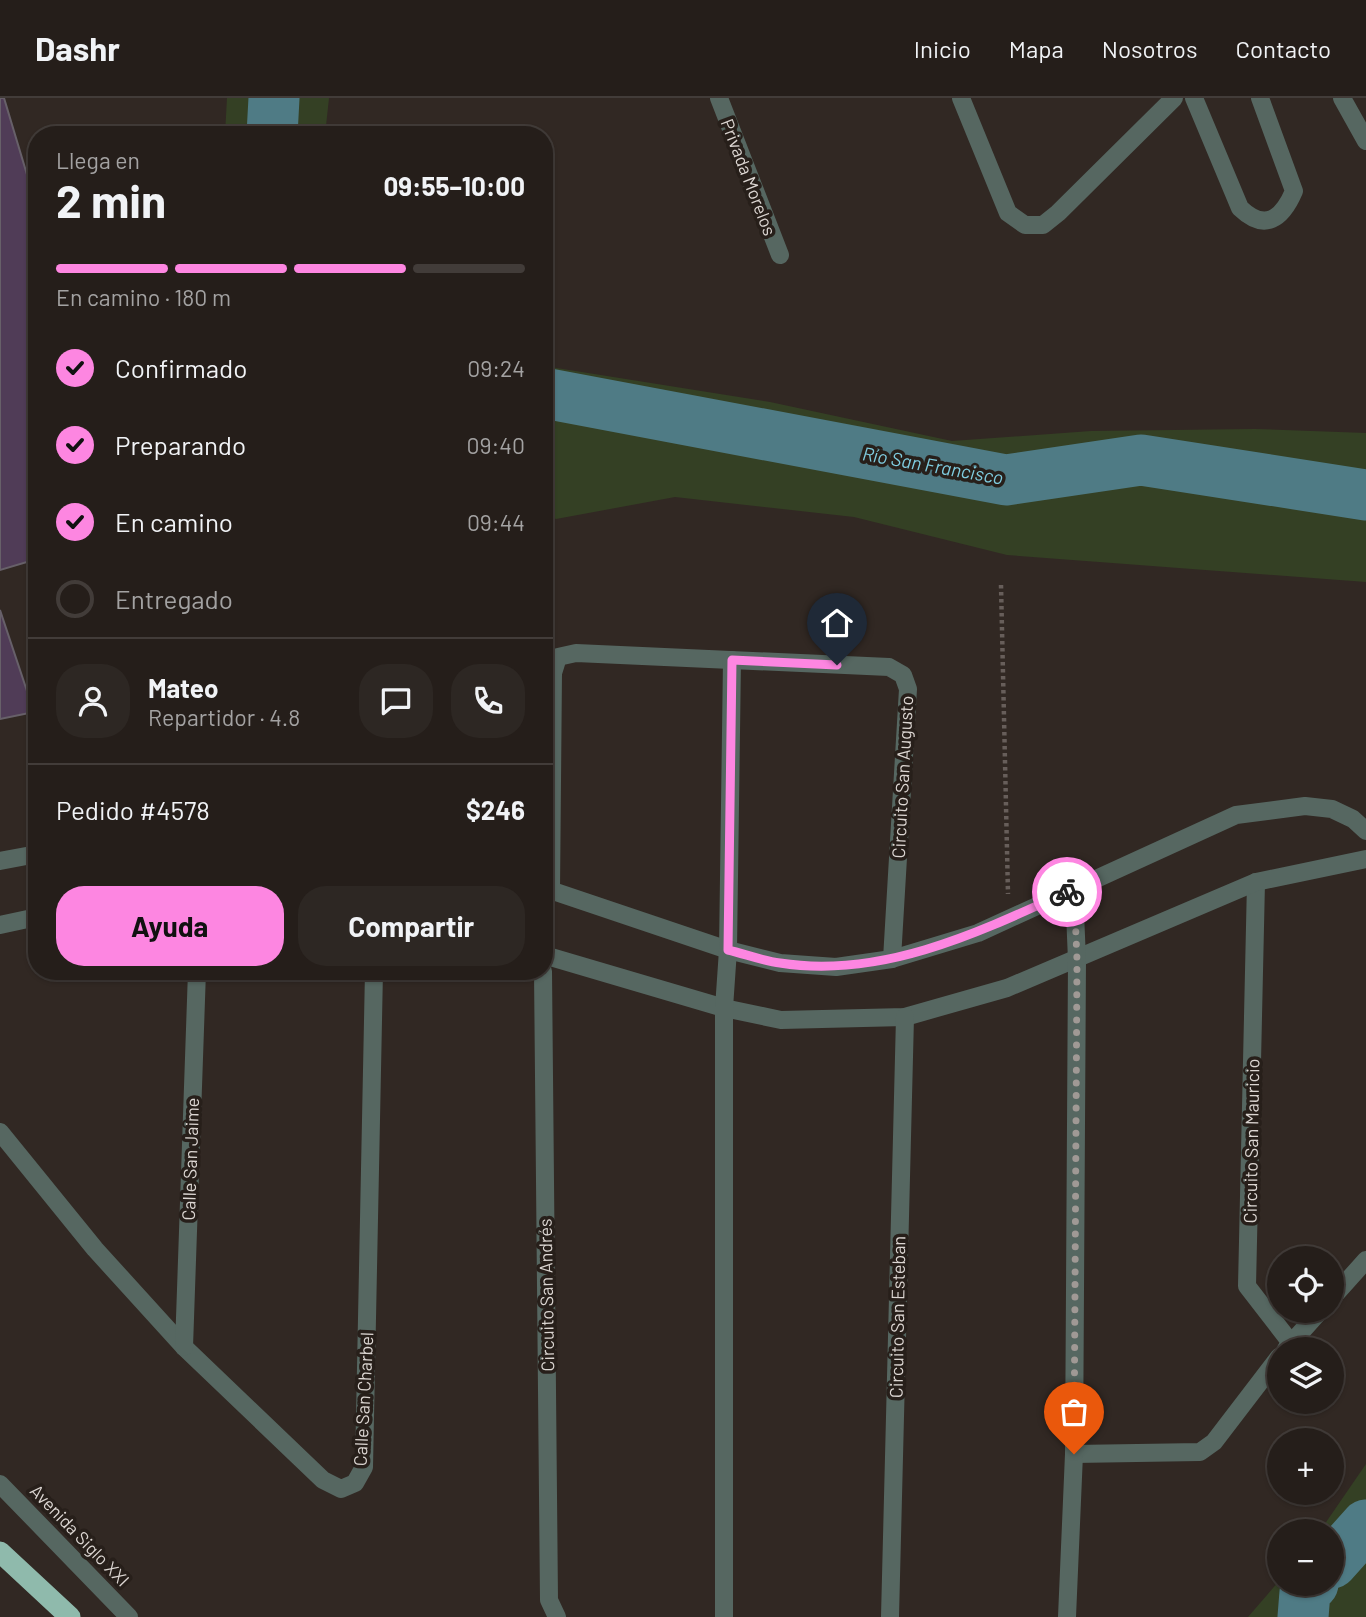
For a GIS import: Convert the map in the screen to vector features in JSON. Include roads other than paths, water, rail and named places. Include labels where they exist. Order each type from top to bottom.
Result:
[{"type":"highway","points":[[0,1552],[70,1617]]},
{"type":"street","name":"Privada Morelos","points":[[719,98],[780,255]]},
{"type":"street","points":[[961,98],[1008,213],[1025,225],[1043,225],[1058,213],[1174,98]]},
{"type":"street","points":[[1194,98],[1240,208],[1252,220],[1267,221],[1286,211],[1294,191],[1260,98]]},
{"type":"street","points":[[1342,98],[1366,141]]},
{"type":"street","name":"Circuito San Augusto","points":[[553,673],[558,657],[576,653],[889,667],[903,675],[908,689],[892,959]]},
{"type":"street","points":[[724,1617],[724,1008],[728,950],[732,660]]},
{"type":"street","points":[[553,891],[728,950],[780,963],[836,967],[892,959],[978,933],[1236,816],[1305,806],[1318,807],[1332,809],[1353,819],[1366,831]]},
{"type":"street","points":[[0,861],[28,856]]},
{"type":"street","points":[[553,958],[724,1008],[781,1020],[905,1017],[1007,988],[1256,882],[1366,859]]},
{"type":"street","name":"Circuito San Mauricio","points":[[1256,882],[1247,1286],[1282,1337]]},
{"type":"street","points":[[1067,1617],[1074,1454],[1077,960],[1074,889]]},
{"type":"street","points":[[0,925],[28,919]]},
{"type":"street","name":"Calle San Jaime","points":[[184,1347],[197,980]]},
{"type":"street","name":"Calle San Charbel","points":[[0,1132],[95,1248],[184,1347],[323,1480],[341,1489],[355,1483],[364,1467],[374,980]]},
{"type":"street","name":"Circuito San Andrés","points":[[543,980],[549,1600],[557,1617]]},
{"type":"street","name":"Circuito San Esteban","points":[[890,1617],[905,1017]]},
{"type":"street","points":[[1344,1285],[1366,1260]]},
{"type":"street","name":"Circuito San Mauricio","points":[[1296,1337],[1309,1323]]},
{"type":"street","points":[[1074,1454],[1200,1452],[1214,1442],[1267,1373]]},
{"type":"street","name":"Avenida Siglo XXI","points":[[0,1484],[129,1617]]},
{"type":"waterway","name":"Río San Francisco","points":[[272,126],[274,98]]},
{"type":"waterway","name":"Río San Francisco","points":[[553,395],[1006,480],[1141,460],[1366,495]]},
{"type":"waterway","name":"Río San Francisco","points":[[1344,1550],[1366,1525]]},
{"type":"waterway","name":"Río San Francisco","points":[[1303,1617],[1305,1596]]}]
